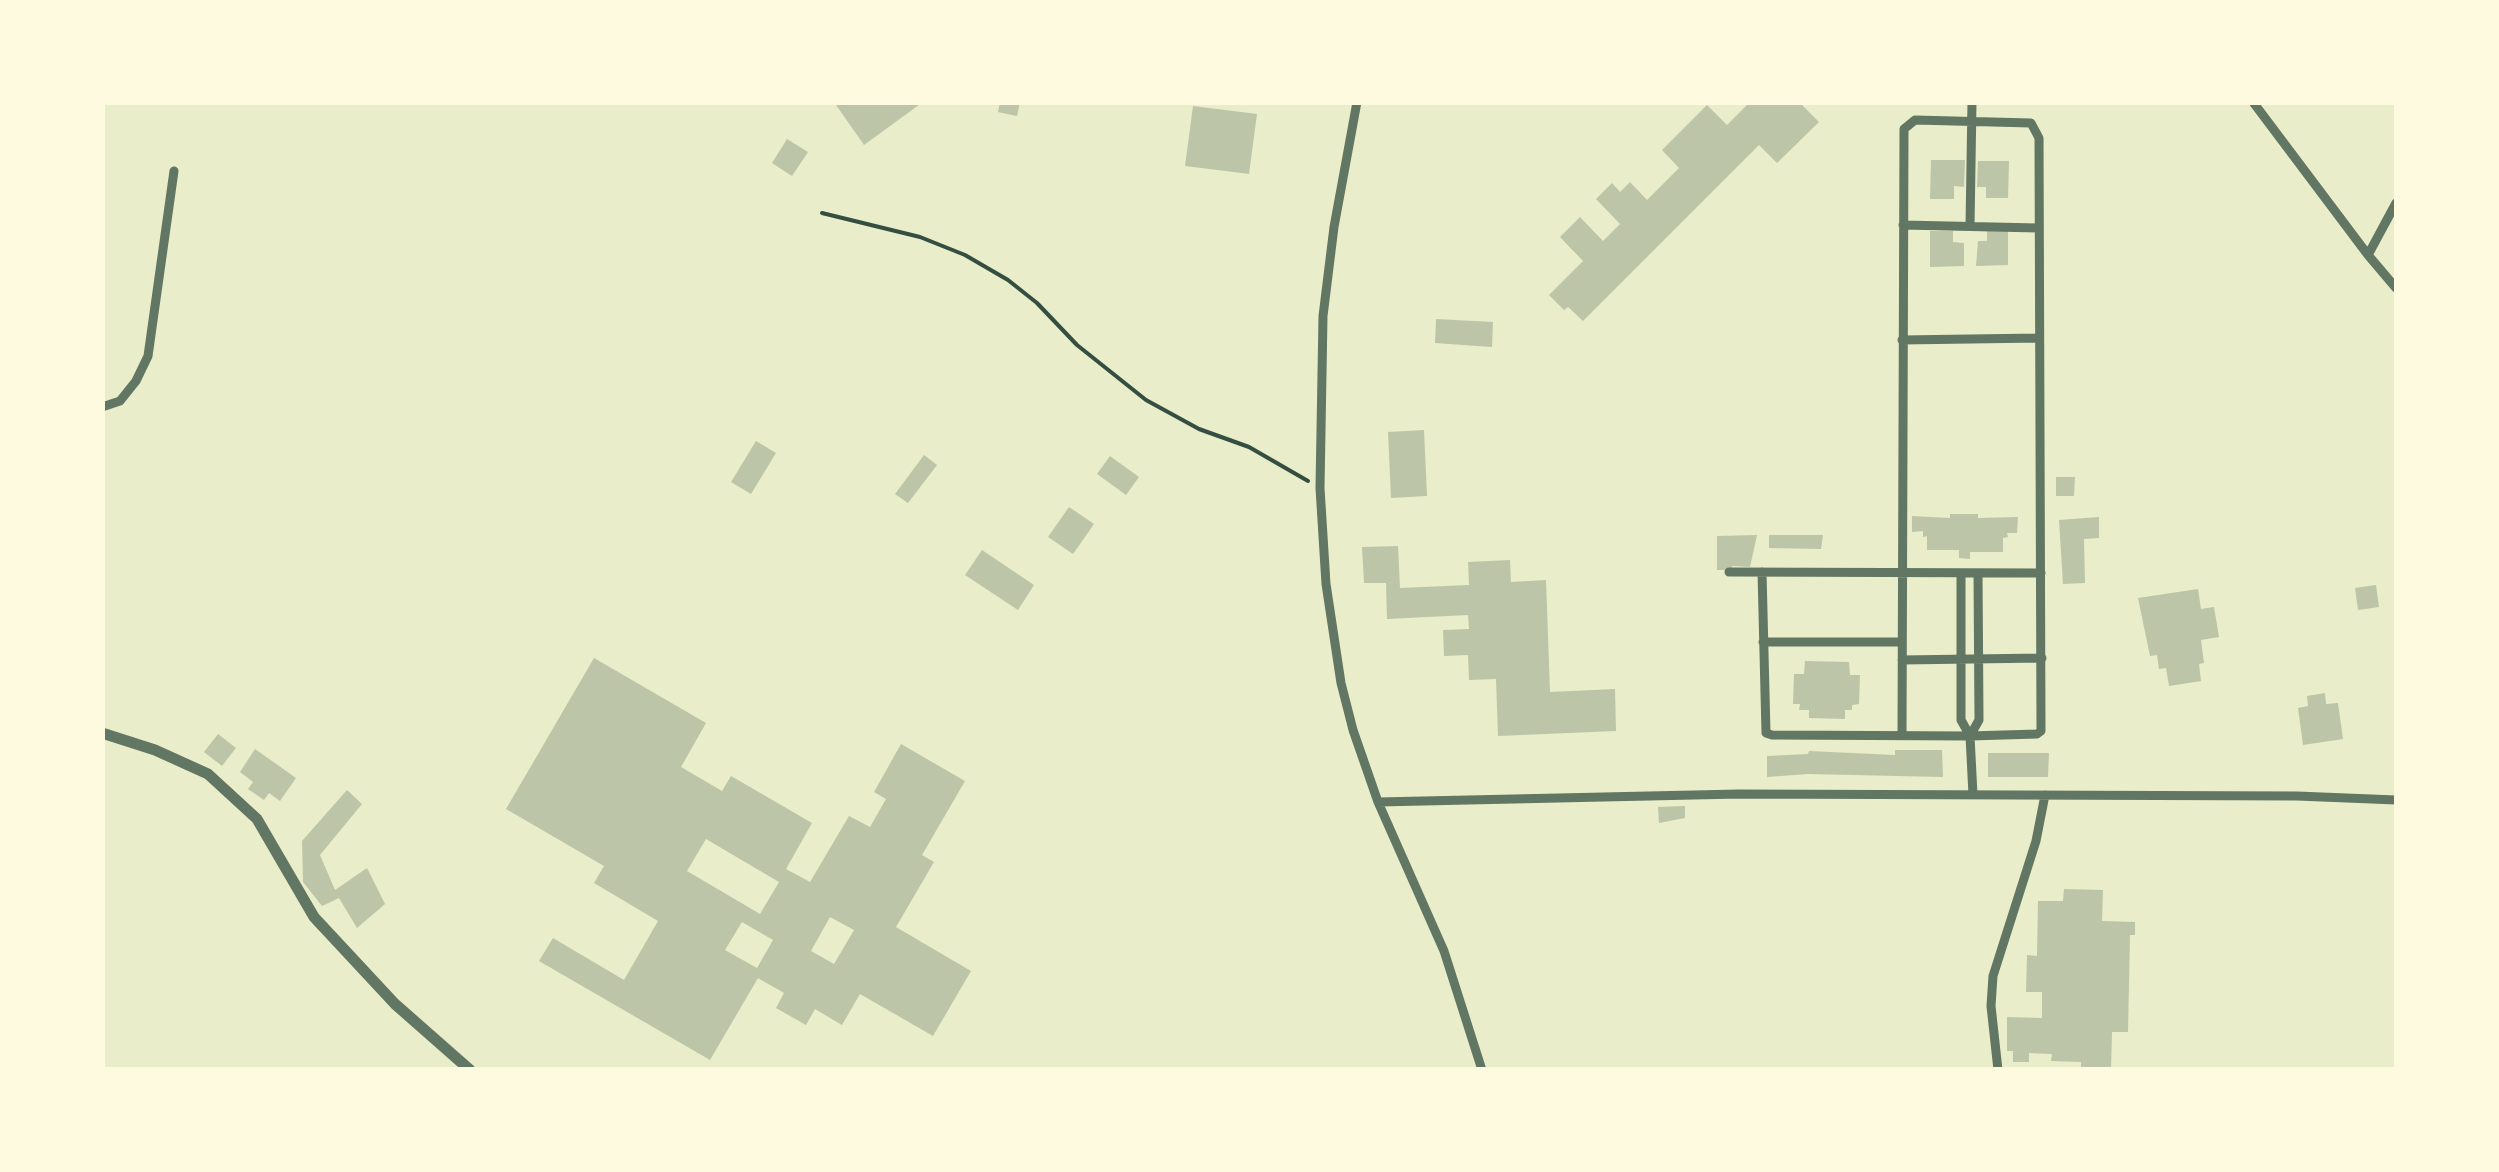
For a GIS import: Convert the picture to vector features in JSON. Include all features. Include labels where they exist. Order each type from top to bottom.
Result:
[{"type":"street","points":[[1357,102],[1334,227],[1323,316],[1320,488],[1326,584],[1341,683],[1353,730],[1378,802],[1444,950],[1482,1070]]},
{"type":"street","points":[[1970,226],[1972,102]]},
{"type":"street","points":[[2253,102],[2396,288]]},
{"type":"street","points":[[1762,572],[1766,733],[1902,735],[1970,736],[2041,731],[2038,138],[2036,128],[2023,120],[1915,120],[1904,129],[1902,735]]},
{"type":"street","points":[[102,407],[120,401],[136,381],[148,356],[174,171]]},
{"type":"street","points":[[2368,255],[2396,204]]},
{"type":"street","points":[[1902,226],[2038,228]]},
{"type":"street","points":[[1902,340],[2039,338]]},
{"type":"street","points":[[1728,572],[2041,573]]},
{"type":"street","points":[[1961,573],[1961,720],[1970,736],[1972,795]]},
{"type":"street","points":[[1970,736],[1979,720],[1978,573]]},
{"type":"street","points":[[1763,642],[1902,642]]},
{"type":"street","points":[[1902,660],[2042,658]]},
{"type":"street","points":[[102,733],[156,750],[208,774],[257,819],[314,917],[394,1004],[470,1070]]},
{"type":"street","points":[[1378,802],[1739,794],[2297,796],[2396,800]]},
{"type":"street","points":[[1998,1070],[1991,1006],[1993,976],[2036,841],[2045,795]]},
{"type":"path","points":[[822,213],[920,238],[965,255],[1008,280],[1037,303],[1077,345],[1146,400],[1178,419],[1249,447],[1320,488]]},
{"type":"building","points":[[834,102],[923,102],[864,145]]},
{"type":"building","points":[[1000,102],[1020,102],[1017,116],[998,112]]},
{"type":"building","points":[[1750,102],[1799,102],[1819,122],[1777,163],[1759,145],[1583,321],[1568,307],[1564,310],[1549,295],[1583,261],[1560,237],[1580,217],[1603,241],[1620,224],[1596,199],[1612,183],[1620,192],[1630,182],[1647,200],[1679,168],[1662,150],[1707,105],[1727,125]]},
{"type":"building","points":[[1193,106],[1257,114],[1249,174],[1185,166]]},
{"type":"building","points":[[787,139],[808,152],[792,176],[772,163]]},
{"type":"building","points":[[1931,160],[1965,160],[1964,187],[1954,186],[1954,199],[1930,199]]},
{"type":"building","points":[[1978,161],[2009,161],[2008,198],[1986,198],[1986,187],[1977,187]]},
{"type":"building","points":[[1987,230],[2008,230],[2008,265],[1976,266],[1978,241],[1987,241]]},
{"type":"building","points":[[1930,231],[1953,231],[1953,242],[1964,243],[1964,266],[1930,267]]},
{"type":"building","points":[[1436,319],[1493,322],[1492,347],[1435,343]]},
{"type":"building","points":[[1424,430],[1427,496],[1391,498],[1388,432]]},
{"type":"building","points":[[756,441],[776,453],[751,494],[731,482]]},
{"type":"building","points":[[924,455],[937,465],[908,503],[895,494]]},
{"type":"building","points":[[1110,456],[1139,477],[1126,495],[1097,474]]},
{"type":"building","points":[[2056,477],[2075,477],[2074,496],[2056,496]]},
{"type":"building","points":[[1069,507],[1094,524],[1073,554],[1048,537]]},
{"type":"building","points":[[1950,514],[2018,517],[2017,533],[2007,533],[2008,537],[2003,538],[2003,552],[1970,552],[1970,559],[1959,558],[1959,550],[1927,550],[1923,531],[1912,532],[1912,516],[1950,518]]},
{"type":"building","points":[[2099,517],[2099,538],[2084,539],[2085,583],[2063,584],[2059,520]]},
{"type":"building","points":[[1757,535],[1750,567],[1717,570],[1717,536]]},
{"type":"building","points":[[1769,535],[1823,535],[1821,549],[1769,548]]},
{"type":"building","points":[[1398,546],[1400,588],[1469,585],[1468,562],[1510,560],[1511,582],[1546,580],[1550,692],[1615,689],[1616,731],[1498,736],[1496,679],[1469,680],[1468,655],[1444,656],[1443,630],[1469,629],[1468,615],[1387,619],[1386,583],[1364,583],[1362,547]]},
{"type":"building","points":[[982,550],[1034,585],[1018,610],[965,575]]},
{"type":"building","points":[[2376,585],[2379,607],[2358,610],[2355,588]]},
{"type":"building","points":[[2198,589],[2201,609],[2214,607],[2219,637],[2201,640],[2201,681],[2169,686],[2166,668],[2159,669],[2157,655],[2150,656],[2138,598]]},
{"type":"building","points":[[594,658],[706,723],[681,767],[722,791],[731,776],[812,823],[786,869],[810,882],[849,816],[870,827],[886,799],[874,792],[901,744],[965,781],[922,855],[934,862],[896,927],[971,971],[933,1036],[860,994],[842,1025],[815,1009],[806,1025],[776,1008],[784,993],[758,978],[710,1060],[539,961],[553,938],[624,980],[658,921],[594,883],[604,866],[506,809]],"holes":[[[706,839],[779,882],[760,914],[687,871]],[[830,917],[854,930],[834,964],[811,951]],[[742,922],[773,940],[757,968],[725,950]]]},
{"type":"building","points":[[1805,661],[1849,662],[1850,675],[1860,675],[1859,704],[1845,710],[1845,719],[1809,718],[1809,710],[1799,710],[1800,704],[1793,704],[1794,674],[1804,674]]},
{"type":"building","points":[[2325,693],[2326,704],[2338,703],[2343,739],[2303,745],[2298,708],[2308,706],[2307,696]]},
{"type":"building","points":[[218,734],[236,748],[222,766],[204,752]]},
{"type":"building","points":[[255,749],[296,778],[280,801],[269,793],[264,800],[248,789],[253,782],[240,772]]},
{"type":"building","points":[[1895,750],[1942,750],[1943,777],[1767,777],[1767,756],[1809,751],[1895,755]]},
{"type":"building","points":[[1988,753],[2049,753],[2048,777],[1988,777]]},
{"type":"building","points":[[347,790],[362,804],[320,855],[335,890],[367,868],[385,904],[357,928],[339,898],[322,906],[303,882],[302,841]]},
{"type":"building","points":[[1685,806],[1685,818],[1659,823],[1658,807]]},
{"type":"building","points":[[2064,889],[2103,890],[2102,921],[2135,922],[2135,935],[2130,935],[2128,1032],[2112,1032],[2111,1070],[2081,1070],[2081,1062],[2051,1061],[2052,1054],[2029,1053],[2029,1062],[2013,1062],[2013,1051],[2007,1051],[2007,1017],[2042,1018],[2042,992],[2026,992],[2027,955],[2037,956],[2038,901],[2063,901]]}]
